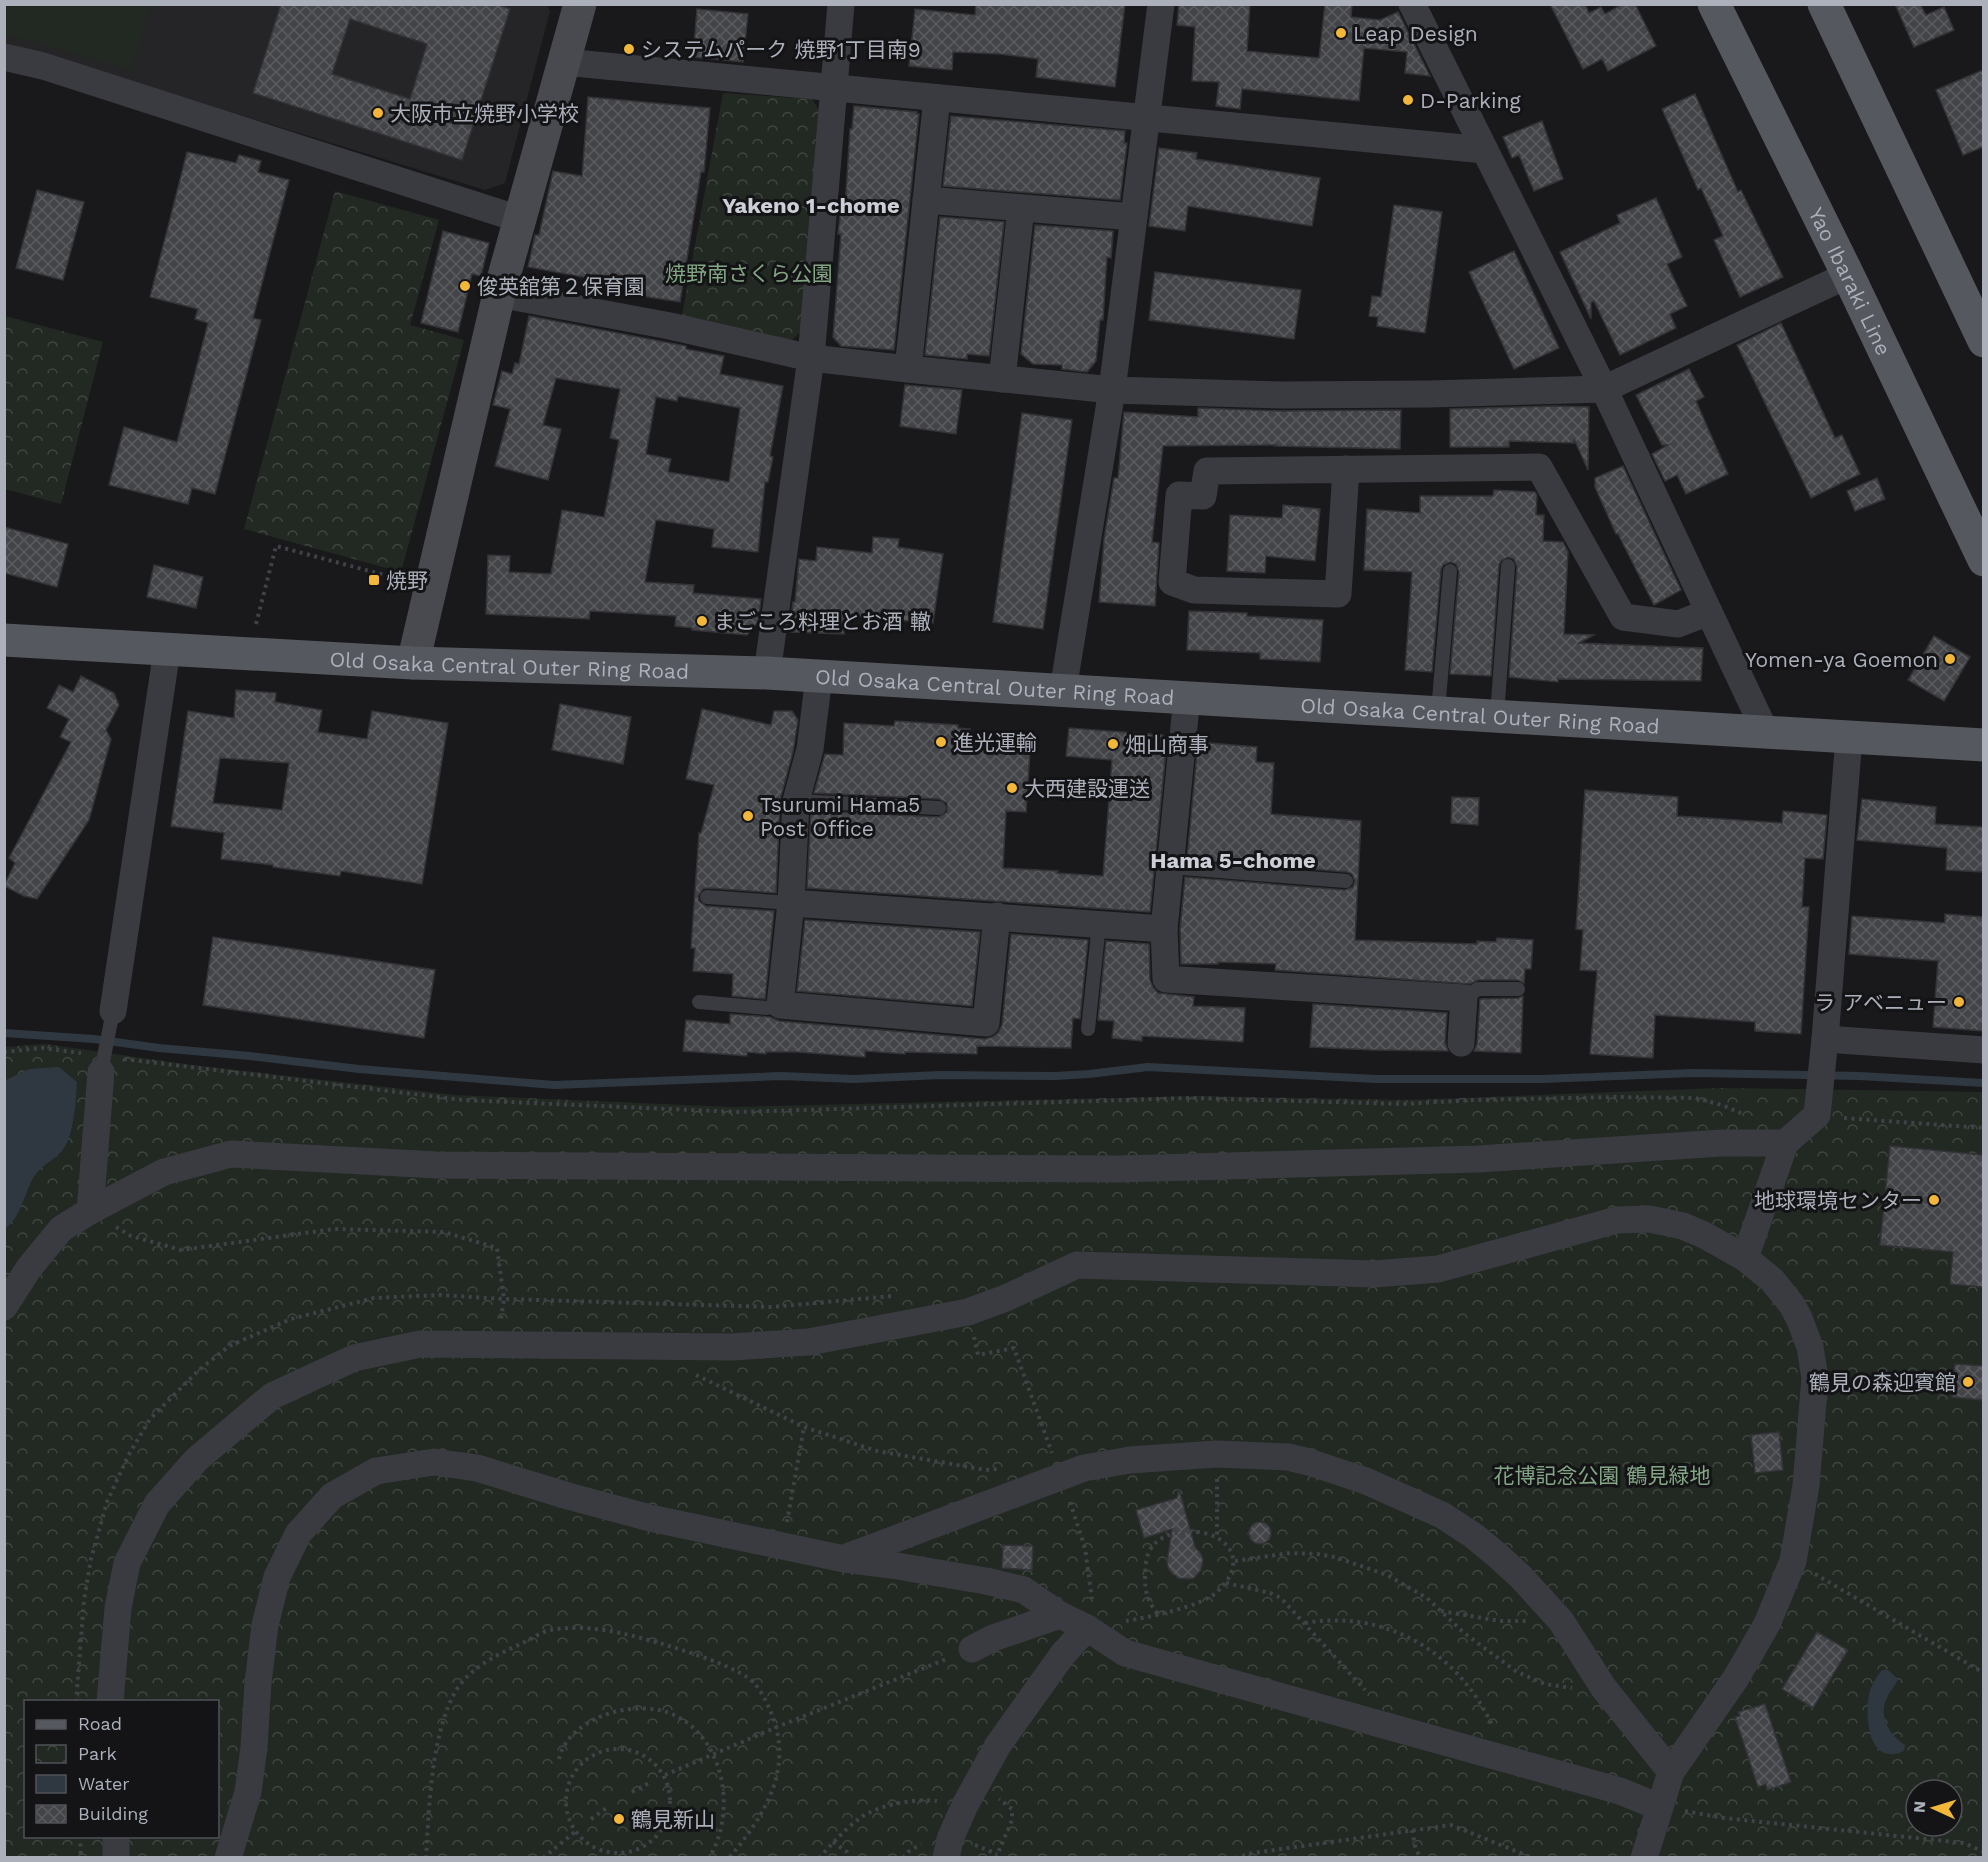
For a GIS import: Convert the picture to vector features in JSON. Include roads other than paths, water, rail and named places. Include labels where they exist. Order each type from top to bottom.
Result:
[{"type":"main road","name":"Yao Ibaraki Line","points":[[1714,4],[1848,275],[1983,560]]},
{"type":"main road","points":[[1824,4],[1983,339]]},
{"type":"main road","name":"Old Osaka Central Outer Ring Road","points":[[4,640],[412,663],[767,673],[1186,696],[1983,745]]},
{"type":"street","points":[[412,663],[499,294],[580,4]]},
{"type":"street","points":[[767,673],[811,358],[841,4]]},
{"type":"street","points":[[1063,690],[1112,390],[1161,4]]},
{"type":"street","points":[[1412,4],[1604,389],[1765,731]]},
{"type":"street","points":[[4,57],[44,66],[519,219]]},
{"type":"street","points":[[564,63],[1485,150]]},
{"type":"street","points":[[908,369],[937,98]]},
{"type":"street","points":[[926,200],[1134,217]]},
{"type":"street","points":[[1002,379],[1021,208]]},
{"type":"street","points":[[499,294],[670,326],[811,358],[908,369],[1112,390],[1282,395],[1429,394],[1604,389],[1848,275]]},
{"type":"street","points":[[1346,469],[1338,594],[1194,590],[1172,582],[1179,495],[1203,496],[1207,471],[1346,469],[1539,467],[1623,616],[1678,624],[1709,612]]},
{"type":"street","points":[[113,1011],[167,650]]},
{"type":"street","points":[[819,677],[810,749],[796,801],[791,903],[780,1005],[986,1023],[997,916]]},
{"type":"street","points":[[1186,696],[1164,928],[1166,979],[1464,998],[1461,1043]]},
{"type":"street","points":[[1745,1258],[1785,1143],[1819,1106],[1849,737]]},
{"type":"street","points":[[791,903],[1164,928]]},
{"type":"street","points":[[1825,1047],[1983,1050]]},
{"type":"street","points":[[90,1211],[102,1061]]},
{"type":"street","points":[[4,1307],[29,1268],[61,1229],[164,1172],[231,1154],[437,1165],[1120,1169],[1466,1159],[1722,1143],[1785,1143]]},
{"type":"street","points":[[110,1700],[118,1608],[127,1563],[157,1504],[197,1459],[272,1396],[354,1358],[420,1344],[637,1347],[767,1346],[809,1342],[968,1312],[1006,1298],[1077,1265],[1374,1274],[1438,1269],[1617,1220],[1650,1219],[1683,1226],[1745,1258],[1772,1280],[1792,1305],[1806,1332],[1815,1378],[1806,1485],[1793,1561],[1767,1624],[1736,1678],[1671,1772],[1644,1857]]},
{"type":"street","points":[[844,1559],[1084,1468],[1122,1462],[1216,1454],[1288,1457],[1310,1462],[1402,1496],[1442,1515],[1474,1536],[1521,1577],[1561,1621],[1603,1687],[1671,1772]]},
{"type":"street","points":[[228,1857],[248,1792],[265,1625],[277,1577],[298,1534],[332,1496],[376,1472],[434,1462],[477,1468],[568,1497],[640,1515],[844,1559],[913,1568],[1024,1590],[1060,1615],[1087,1628],[1125,1653],[1620,1791],[1659,1807]]},
{"type":"street","points":[[972,1649],[1015,1630],[1060,1615]]},
{"type":"street","points":[[946,1857],[950,1839],[970,1794],[998,1745],[1056,1663],[1087,1628]]},
{"type":"street","points":[[116,1838],[116,1857]]},
{"type":"lane","points":[[1497,715],[1508,566]]},
{"type":"lane","points":[[1438,711],[1450,571]]},
{"type":"lane","points":[[796,801],[939,808]]},
{"type":"lane","points":[[1170,867],[1346,881]]},
{"type":"lane","points":[[707,897],[791,903]]},
{"type":"lane","points":[[1088,1029],[1099,924]]},
{"type":"lane","points":[[1464,998],[1478,989],[1518,989]]},
{"type":"lane","points":[[699,1002],[767,1008],[780,1005]]},
{"type":"lane","points":[[102,1061],[113,1011]]},
{"type":"water","points":[[59,1067],[77,1082],[74,1118],[69,1137],[62,1151],[35,1175],[18,1213],[5,1229],[6,1080],[29,1069]]},
{"type":"water","points":[[1882,1670],[1888,1670],[1898,1679],[1886,1700],[1884,1713],[1887,1726],[1905,1745],[1904,1751],[1892,1754],[1882,1752],[1875,1745],[1868,1724],[1870,1690]]},
{"type":"waterway","points":[[4,1033],[94,1039],[359,1069],[554,1085],[781,1076],[854,1079],[940,1075],[1056,1076],[1148,1067],[1376,1079],[1542,1079],[1693,1073],[1859,1076],[1984,1083]]},
{"type":"place","name":"Leap Design","points":[[1341,33]]},
{"type":"place","name":"システムパーク 焼野1丁目南9","points":[[629,49]]},
{"type":"place","name":"D-Parking","points":[[1408,100]]},
{"type":"place","name":"大阪市立焼野小学校","points":[[378,113]]},
{"type":"place","name":"俊英舘第２保育園","points":[[465,286]]},
{"type":"place","name":"焼野","points":[[374,580]]},
{"type":"place","name":"まごころ料理とお酒 轍","points":[[702,621]]},
{"type":"place","name":"Yomen-ya Goemon","points":[[1950,659]]},
{"type":"place","name":"進光運輸","points":[[941,742]]},
{"type":"place","name":"畑山商事","points":[[1113,744]]},
{"type":"place","name":"大西建設運送","points":[[1012,788]]},
{"type":"place","name":"Tsurumi Hama5 Post Office","points":[[748,816]]},
{"type":"place","name":"ラ アベニュー","points":[[1959,1002]]},
{"type":"place","name":"地球環境センター","points":[[1934,1200]]},
{"type":"place","name":"鶴見の森迎賓館","points":[[1968,1382]]},
{"type":"place","name":"鶴見新山","points":[[619,1819]]},
{"type":"district","name":"Yakeno 1-chome","points":[[811,205]]},
{"type":"district","name":"Hama 5-chome","points":[[1233,860]]},
{"type":"park label","name":"焼野南さくら公園","points":[[749,273]]},
{"type":"park label","name":"花博記念公園 鶴見緑地","points":[[1602,1475]]}]
